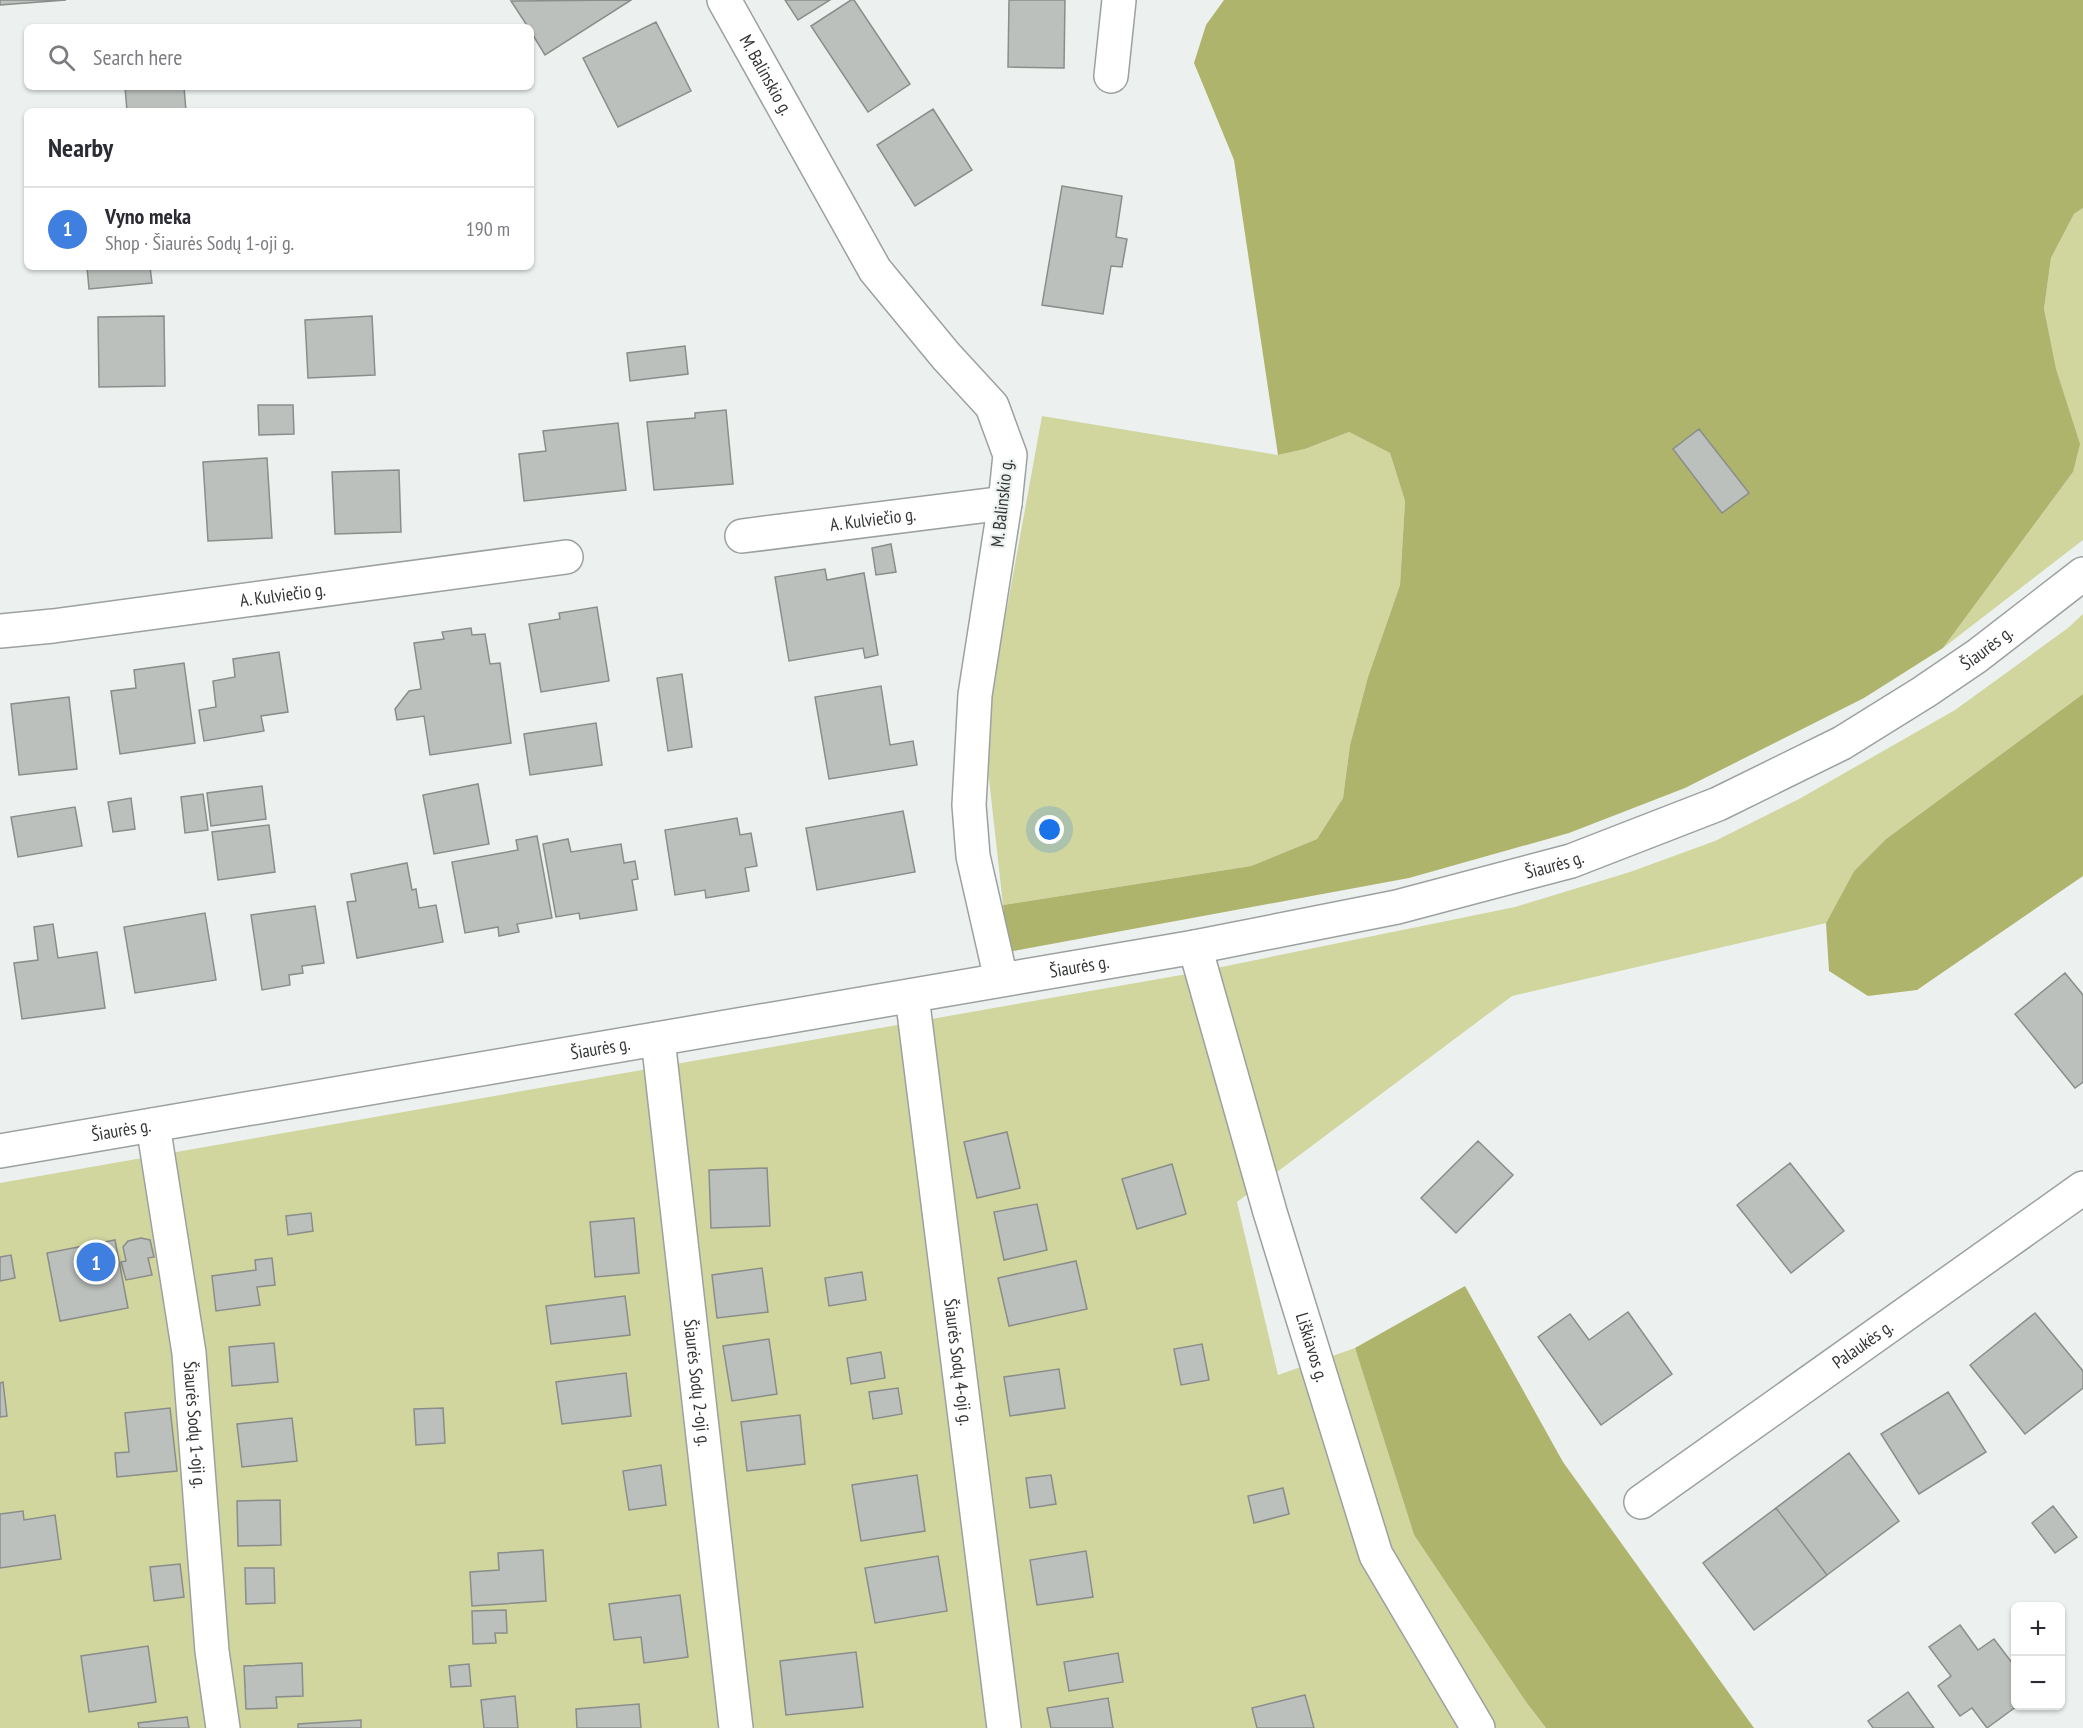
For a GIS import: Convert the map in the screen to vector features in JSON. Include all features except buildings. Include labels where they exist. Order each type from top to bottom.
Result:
[{"type":"street","name":"M. Balinskio g.","points":[[724,0],[875,270],[946,356],[992,406],[1010,455],[1005,503],[975,695],[969,805],[973,856],[1001,979]]},
{"type":"street","points":[[1111,76],[1119,0]]},
{"type":"street","name":"A. Kulviečio g.","points":[[741,536],[1005,503]]},
{"type":"street","name":"A. Kulviečio g.","points":[[0,631],[53,626],[566,558]]},
{"type":"street","name":"Šiaurės g.","points":[[0,1151],[1195,947],[1397,907],[1571,861],[1718,804],[1842,743],[1977,656],[2083,574]]},
{"type":"street","name":"Liškiavos g.","points":[[1195,947],[1270,1212],[1376,1556],[1478,1728]]},
{"type":"street","name":"Šiaurės Sodų 4-oji g.","points":[[912,996],[1004,1728]]},
{"type":"street","name":"Šiaurės Sodų 2-oji g.","points":[[658,1039],[736,1728]]},
{"type":"street","name":"Šiaurės Sodų 1-oji g.","points":[[153,1125],[189,1353],[212,1651],[222,1728]]},
{"type":"street","name":"Palaukės g.","points":[[1641,1502],[2083,1188]]},
{"type":"green space","points":[[1224,0],[2083,0],[2083,208],[2074,214],[2051,258],[2044,309],[2056,369],[2080,444],[2073,472],[1943,648],[1864,698],[1685,788],[1569,833],[1409,878],[1008,952],[1003,905],[1251,866],[1317,839],[1343,798],[1350,745],[1368,677],[1400,585],[1405,501],[1390,453],[1349,432],[1305,449],[1278,455],[1234,160],[1194,63],[1206,25]]},
{"type":"green space","points":[[2083,208],[2083,540],[1943,648],[2073,472],[2044,309],[2051,258],[2074,214]]},
{"type":"green space","points":[[1042,416],[1278,455],[1305,449],[1349,432],[1390,453],[1405,501],[1400,585],[1368,677],[1350,745],[1343,798],[1317,839],[1251,866],[1003,905],[984,734]]},
{"type":"green space","points":[[2083,614],[2083,694],[1886,839],[1854,871],[1826,923],[1512,996],[1237,1202],[1278,1375],[1355,1348],[1414,1535],[1526,1702],[1546,1728],[0,1728],[0,1183],[1187,974],[1515,907],[1630,872],[1715,841],[1799,799],[1955,710],[2068,628]]},
{"type":"green space","points":[[2083,694],[2083,876],[1917,990],[1868,996],[1829,971],[1826,923],[1854,871],[1886,839]]},
{"type":"green space","points":[[1465,1286],[1563,1462],[1754,1728],[1546,1728],[1526,1702],[1414,1535],[1355,1348]]},
{"type":"place","name":"Vyno meka","points":[[96,1262]]}]
